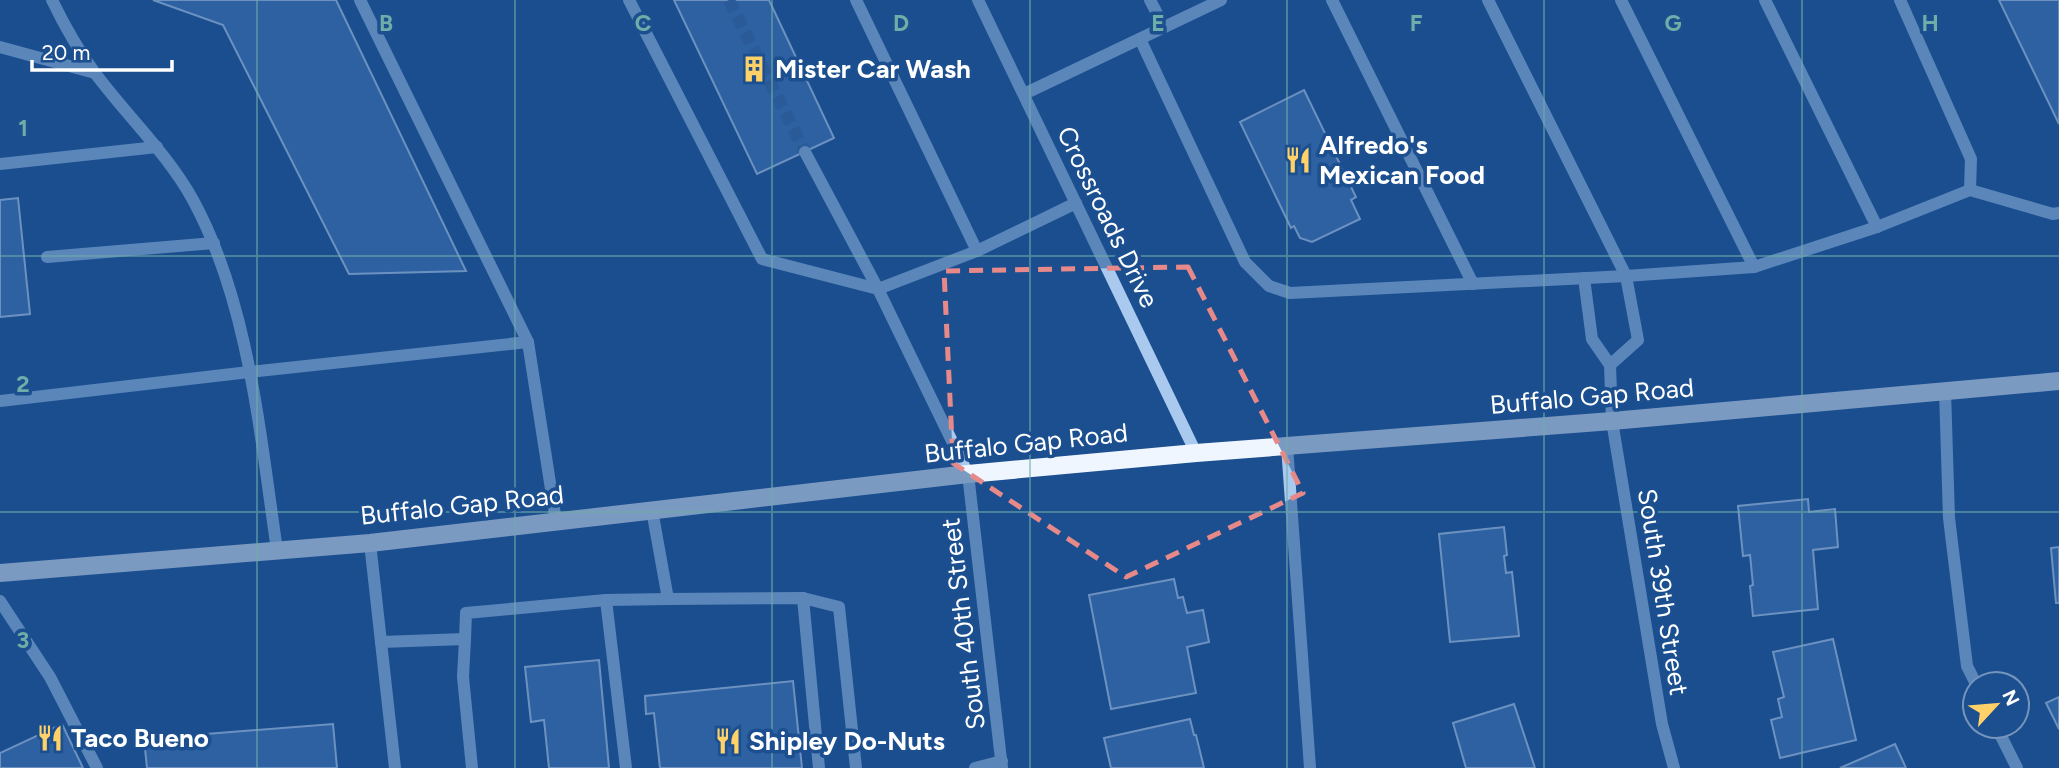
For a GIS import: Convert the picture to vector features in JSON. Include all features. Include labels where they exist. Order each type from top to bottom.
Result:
[{"type":"main road","name":"Buffalo Gap Road","points":[[0,573],[370,543],[968,474],[2059,381]]},
{"type":"street","points":[[51,0],[95,73],[157,147],[192,198],[214,243],[231,294],[249,372],[277,550]]},
{"type":"street","points":[[360,0],[528,342],[556,521]]},
{"type":"street","points":[[629,0],[762,259],[878,289],[976,251],[1076,203]]},
{"type":"street","points":[[856,0],[976,251]]},
{"type":"street","name":"Crossroads Drive","points":[[978,0],[1196,453]]},
{"type":"street","points":[[1150,0],[1164,27]]},
{"type":"street","points":[[1024,94],[1221,0]]},
{"type":"street","points":[[1332,0],[1473,284]]},
{"type":"street","points":[[1488,0],[1626,276],[1638,340],[1610,365],[1592,339],[1584,278]]},
{"type":"street","points":[[1621,0],[1754,267]]},
{"type":"street","points":[[1765,0],[1877,227]]},
{"type":"street","points":[[1900,0],[1970,159],[1970,190]]},
{"type":"street","points":[[1140,39],[1245,262],[1269,286],[1290,293],[1754,267],[1877,227],[1970,190],[2053,214],[2059,213]]},
{"type":"street","points":[[0,47],[95,73]]},
{"type":"street","points":[[0,164],[157,147]]},
{"type":"street","name":"South 40th Street","points":[[805,152],[878,289],[968,474],[1002,765]]},
{"type":"street","points":[[47,257],[214,243]]},
{"type":"street","points":[[0,401],[528,342]]},
{"type":"street","name":"South 39th Street","points":[[1610,365],[1612,421],[1662,724],[1674,768]]},
{"type":"street","points":[[1945,391],[1949,518],[1969,670]]},
{"type":"street","points":[[1287,446],[1310,768]]},
{"type":"street","points":[[652,510],[668,599]]},
{"type":"street","points":[[370,543],[395,768]]},
{"type":"street","points":[[803,598],[819,768]]},
{"type":"street","points":[[472,768],[463,677],[466,613],[606,600],[803,598],[839,607],[856,768]]},
{"type":"street","points":[[606,600],[626,768]]},
{"type":"street","points":[[0,601],[50,677],[97,768]]},
{"type":"street","points":[[381,642],[466,639]]},
{"type":"street","points":[[2003,740],[2017,768]]},
{"type":"street","points":[[975,768],[1002,765]]},
{"type":"highlighted area","points":[[1188,267],[1303,493],[1126,577],[953,463],[944,271]]},
{"type":"building","points":[[153,0],[336,0],[466,271],[349,274],[223,25]]},
{"type":"building","name":"Mister Car Wash","points":[[674,0],[769,0],[834,138],[757,174]]},
{"type":"building","points":[[1999,0],[2059,0],[2059,124]]},
{"type":"building","name":"Alfredo's Mexican Food","points":[[1304,90],[1356,197],[1351,200],[1360,219],[1312,242],[1300,238],[1294,226],[1291,228],[1240,122]]},
{"type":"building","points":[[18,198],[30,314],[0,317],[0,200]]},
{"type":"building","points":[[1808,499],[1809,512],[1835,509],[1838,547],[1813,550],[1818,609],[1753,616],[1750,555],[1743,556],[1738,506]]},
{"type":"building","points":[[1504,527],[1506,573],[1512,572],[1519,636],[1450,642],[1439,534]]},
{"type":"building","points":[[2059,547],[2059,603],[2056,603],[2051,548]]},
{"type":"building","points":[[1174,579],[1178,598],[1183,597],[1187,613],[1203,610],[1209,642],[1187,647],[1196,693],[1111,709],[1089,595]]},
{"type":"building","points":[[1833,639],[1856,740],[1780,758],[1771,720],[1782,717],[1778,699],[1784,697],[1773,652]]},
{"type":"building","points":[[599,660],[609,768],[549,768],[544,720],[531,722],[525,667]]},
{"type":"building","name":"Shipley Do-Nuts","points":[[793,681],[802,768],[660,768],[654,713],[646,714],[645,696]]},
{"type":"building","points":[[2059,697],[2059,729],[2046,703]]},
{"type":"building","points":[[1514,704],[1535,768],[1466,768],[1453,723]]},
{"type":"building","points":[[1190,719],[1204,768],[1111,768],[1104,738]]},
{"type":"building","name":"Taco Bueno","points":[[62,724],[83,768],[0,768],[0,753]]},
{"type":"building","points":[[333,724],[337,768],[147,768],[144,739]]},
{"type":"building","points":[[1895,744],[1906,768],[1840,768]]},
{"type":"tunnel","points":[[729,0],[805,152]]},
{"type":"place","name":"Mister Car Wash","points":[[754,69]]},
{"type":"place","name":"Alfredo's Mexican Food","points":[[1298,160]]},
{"type":"place","name":"Taco Bueno","points":[[50,738]]},
{"type":"place","name":"Shipley Do-Nuts","points":[[728,741]]}]
